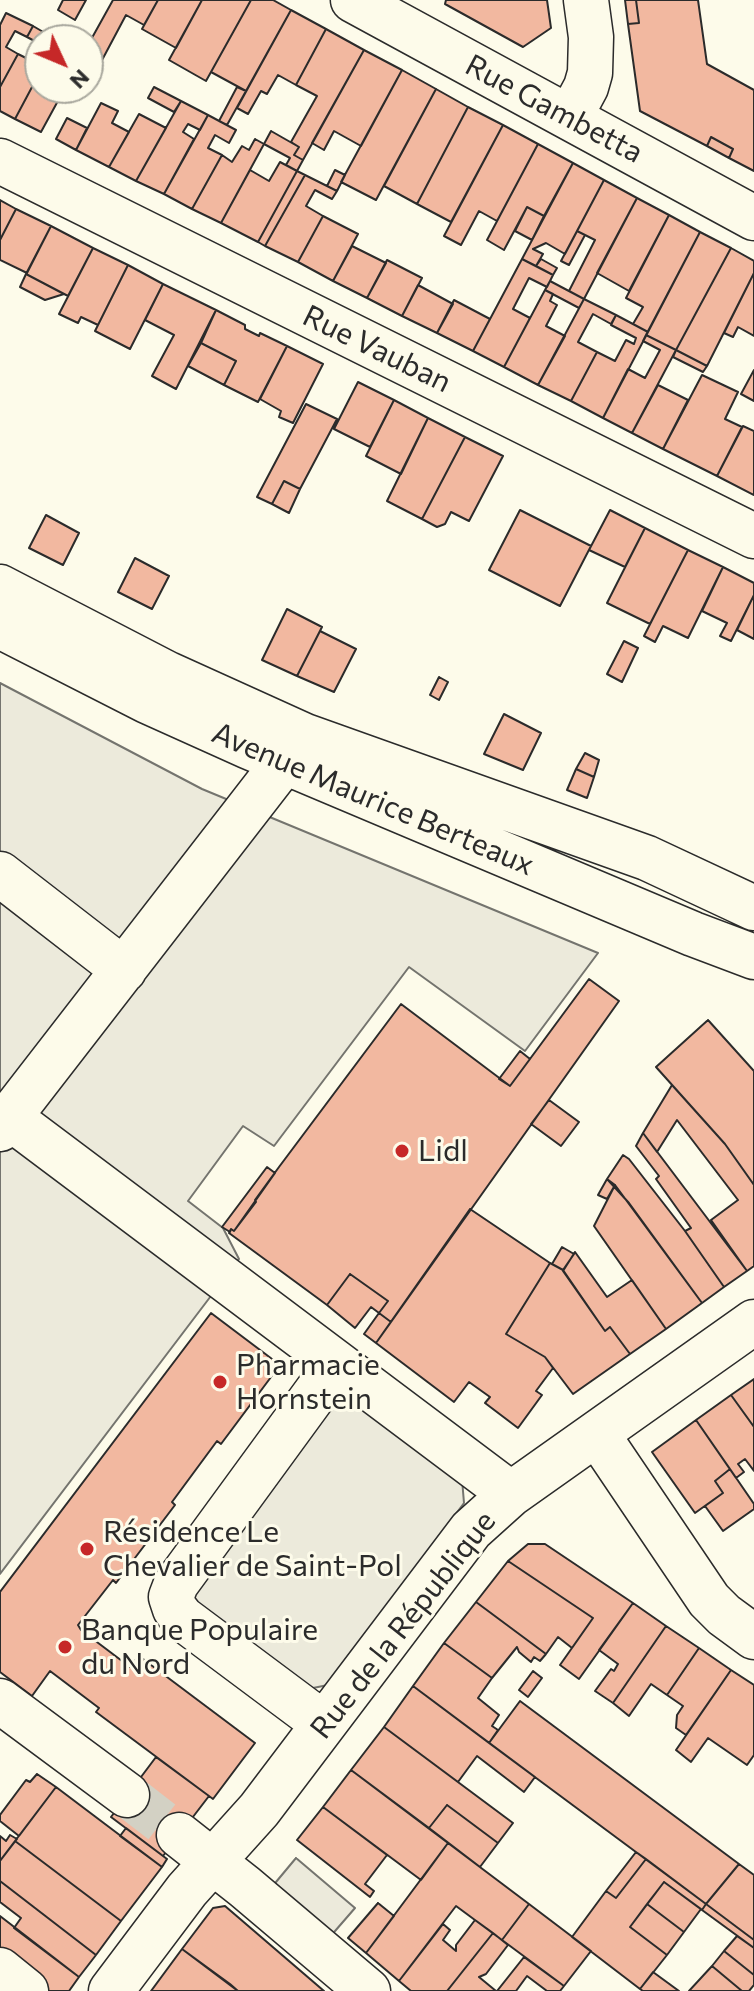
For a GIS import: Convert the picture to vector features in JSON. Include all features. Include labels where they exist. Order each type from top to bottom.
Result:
[{"type":"street","name":"Rue Gambetta","points":[[353,0],[754,218]]},
{"type":"street","points":[[570,117],[590,73],[591,37],[586,0]]},
{"type":"street","name":"Rue Vauban","points":[[0,161],[754,536]]},
{"type":"street","name":"Avenue Maurice Berteaux","points":[[0,587],[168,674],[295,749],[693,934],[754,957]]},
{"type":"street","name":"Avenue Maurice Berteaux","points":[[0,626],[147,701],[647,858],[754,908]]},
{"type":"street","points":[[295,749],[5,1123],[511,1494]]},
{"type":"street","points":[[0,874],[124,970]]},
{"type":"street","name":"Rue de la République","points":[[111,1991],[173,1907],[196,1848],[259,1810],[466,1536],[511,1494],[754,1322]]},
{"type":"street","points":[[324,1724],[182,1618],[171,1597],[176,1584],[336,1365]]},
{"type":"street","points":[[597,1434],[709,1600],[754,1637]]},
{"type":"street","points":[[0,1701],[127,1795]]},
{"type":"street","points":[[196,1848],[368,1991]]},
{"type":"street","points":[[0,1970],[26,1991]]},
{"type":"shaded area","points":[[0,683],[202,789],[598,953],[525,1051],[409,967],[274,1146],[243,1126],[188,1201],[223,1228],[239,1259],[0,1574]]},
{"type":"shaded area","points":[[353,1398],[462,1479],[464,1503],[328,1685],[308,1689],[194,1605],[193,1586],[331,1403]]},
{"type":"shaded area","points":[[296,1858],[355,1908],[329,1938],[271,1888]]},
{"type":"building","points":[[63,0],[86,0],[75,20],[58,10]]},
{"type":"building","points":[[113,0],[158,0],[144,25],[126,15],[104,56],[104,24],[100,24]]},
{"type":"building","points":[[158,0],[202,0],[176,48],[142,29]]},
{"type":"building","points":[[202,0],[251,0],[206,81],[169,60]]},
{"type":"building","points":[[251,0],[273,0],[291,10],[246,91],[211,72]]},
{"type":"building","points":[[446,0],[547,0],[551,28],[523,47],[445,4]]},
{"type":"building","points":[[625,0],[636,0],[639,23],[628,24]]},
{"type":"building","points":[[636,0],[698,0],[707,64],[754,90],[754,171],[729,158],[733,149],[711,137],[707,146],[640,111],[628,24],[639,23]]},
{"type":"building","points":[[291,10],[326,29],[296,85],[278,75],[267,94],[261,91],[248,114],[237,108]]},
{"type":"building","points":[[6,13],[29,24],[24,24],[24,36],[15,31],[6,47],[18,54],[0,87],[0,25]]},
{"type":"building","points":[[326,29],[364,50],[303,160],[294,155],[299,147],[291,142],[317,96],[296,85]]},
{"type":"building","points":[[364,50],[402,70],[361,146],[334,131],[324,150],[312,143]]},
{"type":"building","points":[[18,54],[24,57],[24,102],[15,119],[0,111],[0,87]]},
{"type":"building","points":[[402,70],[436,89],[376,200],[341,182]]},
{"type":"building","points":[[154,87],[181,101],[174,112],[148,98]]},
{"type":"building","points":[[237,87],[246,91],[227,125],[219,121]]},
{"type":"building","points":[[436,89],[468,107],[417,204],[384,186]]},
{"type":"building","points":[[181,101],[208,115],[200,130],[188,124],[183,132],[194,139],[164,194],[136,181]]},
{"type":"building","points":[[24,102],[56,104],[41,132],[15,119]]},
{"type":"building","points":[[100,104],[118,111],[112,123],[129,132],[109,167],[76,150]]},
{"type":"building","points":[[468,107],[503,125],[451,222],[417,204]]},
{"type":"building","points":[[139,114],[166,128],[136,181],[109,167]]},
{"type":"building","points":[[208,115],[236,130],[229,143],[215,135],[208,148],[222,155],[192,209],[164,194]]},
{"type":"building","points":[[67,118],[87,128],[76,150],[56,139]]},
{"type":"building","points":[[503,125],[538,144],[497,221],[479,211],[461,245],[444,236]]},
{"type":"building","points":[[271,131],[299,147],[294,155],[303,160],[297,171],[286,165],[290,158],[264,144]]},
{"type":"building","points":[[711,137],[733,149],[729,158],[707,146]]},
{"type":"building","points":[[255,139],[264,144],[221,223],[192,209],[222,155],[232,162],[242,146],[249,150]]},
{"type":"building","points":[[538,144],[573,163],[544,216],[527,207],[504,250],[487,240]]},
{"type":"building","points":[[280,162],[297,171],[258,242],[221,223],[250,170],[269,181]]},
{"type":"building","points":[[573,163],[604,180],[565,254],[546,243],[533,249],[543,254],[536,266],[522,259]]},
{"type":"building","points":[[335,170],[345,175],[337,191],[327,186]]},
{"type":"building","points":[[297,171],[305,175],[265,246],[258,242]]},
{"type":"building","points":[[305,175],[337,191],[332,199],[315,190],[306,206],[323,216],[298,262],[265,246]]},
{"type":"building","points":[[604,180],[637,198],[584,299],[569,291],[595,240],[577,231]]},
{"type":"building","points":[[637,198],[669,215],[629,291],[597,273]]},
{"type":"building","points":[[0,200],[16,209],[0,240]]},
{"type":"building","points":[[527,207],[544,216],[532,240],[515,231]]},
{"type":"building","points":[[16,209],[51,226],[27,273],[0,260],[0,240]]},
{"type":"building","points":[[669,215],[700,232],[648,332],[633,324],[643,307],[626,298]]},
{"type":"building","points":[[323,216],[358,234],[333,281],[298,262]]},
{"type":"building","points":[[51,226],[93,248],[68,296],[26,274]]},
{"type":"building","points":[[577,231],[585,235],[569,265],[561,261]]},
{"type":"building","points":[[700,232],[731,248],[676,350],[646,335]]},
{"type":"building","points":[[352,246],[386,263],[367,298],[333,281]]},
{"type":"building","points":[[93,248],[128,265],[98,325],[81,317],[78,323],[59,314]]},
{"type":"building","points":[[731,248],[754,261],[754,273],[707,366],[676,350]]},
{"type":"building","points":[[522,259],[553,275],[547,287],[529,278],[513,309],[530,318],[504,367],[473,351]]},
{"type":"building","points":[[541,259],[557,268],[553,275],[536,266]]},
{"type":"building","points":[[387,260],[422,278],[402,316],[367,298]]},
{"type":"building","points":[[128,265],[163,284],[130,349],[95,331]]},
{"type":"building","points":[[754,273],[754,336],[738,327],[733,337],[724,333]]},
{"type":"building","points":[[26,274],[64,294],[45,300],[20,287]]},
{"type":"building","points":[[550,281],[584,299],[579,308],[545,290]]},
{"type":"building","points":[[163,284],[216,310],[176,389],[152,376],[174,335],[145,320]]},
{"type":"building","points":[[418,285],[453,304],[437,333],[402,316]]},
{"type":"building","points":[[545,290],[553,294],[550,301],[557,305],[546,326],[565,336],[538,385],[504,367]]},
{"type":"building","points":[[584,299],[616,315],[611,324],[593,314],[578,342],[597,352],[571,401],[538,385]]},
{"type":"building","points":[[454,300],[490,319],[473,351],[437,333]]},
{"type":"building","points":[[216,310],[245,325],[245,329],[287,346],[258,402],[224,385],[236,361],[201,343]]},
{"type":"building","points":[[616,315],[648,332],[603,418],[571,401],[597,352],[615,361],[626,340],[634,344],[636,338],[611,325]]},
{"type":"building","points":[[646,335],[676,350],[632,433],[603,418],[628,369],[645,378],[660,350],[643,341]]},
{"type":"building","points":[[201,343],[236,361],[224,385],[188,366]]},
{"type":"building","points":[[287,346],[323,364],[293,423],[279,417],[281,411],[260,399]]},
{"type":"building","points":[[676,350],[707,366],[703,372],[673,357]]},
{"type":"building","points":[[754,370],[754,401],[741,394]]},
{"type":"building","points":[[702,375],[738,392],[725,419],[742,427],[717,476],[663,449]]},
{"type":"building","points":[[358,382],[394,400],[370,447],[334,429]]},
{"type":"building","points":[[658,385],[688,400],[663,449],[632,433]]},
{"type":"building","points":[[394,400],[428,418],[401,474],[366,456]]},
{"type":"building","points":[[306,404],[337,419],[300,489],[284,481],[272,504],[257,497]]},
{"type":"building","points":[[428,418],[465,437],[422,519],[387,501]]},
{"type":"building","points":[[743,426],[754,431],[754,495],[717,476]]},
{"type":"building","points":[[465,437],[503,456],[469,521],[451,512],[445,524],[437,527],[422,519]]},
{"type":"building","points":[[284,481],[300,489],[289,513],[272,504]]},
{"type":"building","points":[[520,510],[591,546],[560,606],[489,570]]},
{"type":"building","points":[[610,510],[645,528],[625,567],[589,550]]},
{"type":"building","points":[[46,515],[79,533],[63,565],[29,548]]},
{"type":"building","points":[[645,528],[688,550],[650,624],[607,603]]},
{"type":"building","points":[[688,550],[723,567],[688,638],[663,626],[655,642],[644,636]]},
{"type":"building","points":[[135,558],[169,576],[152,609],[118,592]]},
{"type":"building","points":[[723,567],[754,583],[754,595],[731,641],[720,636],[727,623],[702,611]]},
{"type":"building","points":[[754,595],[754,639],[737,630]]},
{"type":"building","points":[[287,609],[322,627],[297,676],[262,660]]},
{"type":"building","points":[[320,631],[356,649],[334,692],[297,676]]},
{"type":"building","points":[[624,641],[638,648],[622,682],[607,674]]},
{"type":"building","points":[[439,677],[448,682],[439,700],[430,695]]},
{"type":"building","points":[[504,714],[541,733],[523,770],[484,754]]},
{"type":"building","points":[[585,753],[599,760],[594,777],[576,769]]},
{"type":"building","points":[[576,769],[594,777],[587,798],[567,790]]},
{"type":"building","name":"Lidl","points":[[589,979],[619,1001],[391,1322],[379,1313],[388,1301],[350,1274],[327,1305],[229,1233],[231,1229],[234,1231],[256,1202],[401,1004],[510,1086]]},
{"type":"building","points":[[708,1020],[754,1071],[754,1185],[725,1144],[656,1067]]},
{"type":"building","points":[[520,1051],[530,1059],[510,1086],[499,1079]]},
{"type":"building","points":[[672,1085],[725,1144],[754,1185],[754,1266],[747,1271],[711,1220],[738,1200],[677,1120],[657,1152],[643,1133]]},
{"type":"building","points":[[549,1100],[579,1122],[561,1146],[531,1124]]},
{"type":"building","points":[[643,1133],[747,1271],[724,1287],[685,1231],[691,1228],[656,1179],[659,1176],[636,1146]]},
{"type":"building","points":[[623,1155],[685,1231],[724,1287],[702,1303],[629,1203],[607,1179]]},
{"type":"building","points":[[267,1167],[275,1173],[234,1231],[222,1227]]},
{"type":"building","points":[[607,1179],[615,1185],[607,1199],[598,1195]]},
{"type":"building","points":[[615,1185],[702,1303],[666,1329],[594,1226]]},
{"type":"building","points":[[470,1209],[550,1263],[506,1334],[545,1357],[553,1368],[536,1391],[542,1395],[518,1428],[485,1403],[490,1397],[469,1382],[454,1402],[376,1343]]},
{"type":"building","points":[[562,1247],[574,1254],[563,1270],[552,1264]]},
{"type":"building","points":[[575,1252],[607,1297],[632,1280],[666,1329],[630,1354],[610,1327],[605,1331],[563,1271]]},
{"type":"building","points":[[550,1263],[563,1270],[605,1331],[610,1327],[630,1354],[573,1394],[545,1357],[506,1334]]},
{"type":"building","points":[[350,1274],[388,1301],[379,1313],[371,1307],[355,1328],[327,1305]]},
{"type":"building","name":"Résidence Le Chevalier de Saint-Pol","points":[[211,1313],[280,1365],[221,1444],[217,1441],[172,1502],[175,1505],[116,1583],[113,1580],[78,1625],[130,1667],[139,1656],[255,1743],[213,1799],[96,1712],[99,1708],[50,1671],[32,1696],[0,1672],[0,1592]]},
{"type":"building","points":[[379,1313],[391,1322],[376,1343],[364,1334]]},
{"type":"building","points":[[754,1379],[754,1427],[731,1395]]},
{"type":"building","points":[[731,1395],[754,1427],[754,1471],[745,1459],[738,1464],[744,1472],[736,1478],[696,1420]]},
{"type":"building","points":[[696,1420],[730,1469],[715,1481],[723,1493],[695,1513],[652,1452]]},
{"type":"building","points":[[730,1469],[754,1504],[754,1509],[723,1531],[705,1506],[723,1493],[715,1481]]},
{"type":"building","points":[[528,1544],[545,1544],[633,1603],[579,1679],[560,1665],[593,1618],[508,1561]]},
{"type":"building","points":[[508,1561],[593,1618],[572,1648],[558,1637],[546,1654],[476,1602]]},
{"type":"building","points":[[476,1602],[546,1654],[540,1661],[534,1657],[531,1662],[517,1647],[492,1678],[444,1643]]},
{"type":"building","points":[[633,1603],[666,1626],[613,1703],[595,1691],[618,1664],[599,1650]]},
{"type":"building","points":[[666,1626],[699,1648],[667,1695],[651,1684],[629,1716],[613,1703]]},
{"type":"building","points":[[444,1643],[492,1678],[478,1698],[499,1715],[492,1726],[498,1730],[489,1743],[413,1686]]},
{"type":"building","points":[[699,1648],[731,1670],[686,1735],[676,1728],[677,1715],[683,1706],[667,1695]]},
{"type":"building","points":[[731,1670],[754,1685],[754,1755],[747,1765],[708,1738],[691,1762],[676,1750]]},
{"type":"building","points":[[533,1671],[542,1678],[528,1697],[519,1690]]},
{"type":"building","points":[[413,1686],[535,1777],[524,1792],[477,1756],[458,1782],[384,1727]]},
{"type":"building","points":[[520,1701],[739,1864],[706,1904],[489,1743]]},
{"type":"building","points":[[384,1727],[513,1823],[498,1843],[447,1805],[429,1828],[351,1770]]},
{"type":"building","points":[[156,1757],[209,1796],[163,1856],[111,1817]]},
{"type":"building","points":[[351,1770],[448,1843],[421,1880],[323,1807]]},
{"type":"building","points":[[37,1774],[56,1787],[19,1836],[0,1821],[0,1815],[26,1780],[30,1782]]},
{"type":"building","points":[[56,1787],[162,1867],[121,1921],[15,1841]]},
{"type":"building","points":[[447,1805],[498,1843],[480,1867],[429,1828]]},
{"type":"building","points":[[323,1807],[387,1855],[365,1884],[374,1891],[370,1897],[297,1840]]},
{"type":"building","points":[[126,1828],[167,1859],[162,1867],[120,1836]]},
{"type":"building","points":[[10,1835],[17,1839],[0,1861],[0,1836],[6,1841]]},
{"type":"building","points":[[15,1841],[121,1921],[96,1955],[0,1881],[0,1861]]},
{"type":"building","points":[[448,1843],[529,1904],[502,1940],[456,1906],[399,1981],[366,1953]]},
{"type":"building","points":[[636,1852],[646,1859],[616,1898],[606,1891]]},
{"type":"building","points":[[646,1859],[706,1904],[702,1910],[664,1882],[630,1927],[667,1955],[640,1989],[572,1937],[606,1891],[616,1898]]},
{"type":"building","points":[[739,1864],[754,1875],[754,1940],[706,1904]]},
{"type":"building","points":[[0,1881],[96,1955],[79,1977],[14,1928],[21,1918],[0,1902]]},
{"type":"building","points":[[664,1882],[701,1909],[684,1932],[647,1904]]},
{"type":"building","points":[[378,1903],[394,1916],[366,1953],[348,1938]]},
{"type":"building","points":[[529,1904],[591,1951],[564,1986],[502,1940]]},
{"type":"building","points":[[647,1904],[684,1932],[667,1955],[630,1927]]},
{"type":"building","points":[[706,1904],[754,1940],[754,1948],[702,1910]]},
{"type":"building","points":[[225,1906],[324,1991],[238,1991],[182,1949],[213,1908]]},
{"type":"building","points":[[0,1916],[79,1977],[69,1991],[42,1991],[0,1960]]},
{"type":"building","points":[[475,1920],[493,1933],[447,1991],[411,1991],[399,1981],[443,1924],[450,1930],[443,1940],[456,1951],[456,1945]]},
{"type":"building","points":[[493,1933],[508,1945],[486,1974],[479,1977],[496,1991],[447,1991]]},
{"type":"building","points":[[737,1936],[754,1948],[754,1975],[724,1951]]},
{"type":"building","points":[[182,1949],[230,1984],[238,1991],[151,1991]]},
{"type":"building","points":[[724,1951],[754,1975],[754,1985],[749,1991],[742,1991],[712,1966]]},
{"type":"building","points":[[524,1957],[564,1986],[560,1991],[547,1991],[527,1976],[516,1991],[497,1991]]},
{"type":"building","points":[[712,1966],[742,1991],[689,1991]]},
{"type":"building","points":[[653,1972],[679,1991],[640,1989]]},
{"type":"tunnel","points":[[127,1795],[179,1835]]},
{"type":"place","name":"Lidl","points":[[402,1151]]},
{"type":"place","name":"Pharmacie Hornstein","points":[[220,1382]]},
{"type":"place","name":"Résidence Le Chevalier de Saint-Pol","points":[[87,1549]]},
{"type":"place","name":"Banque Populaire du Nord","points":[[65,1647]]}]
